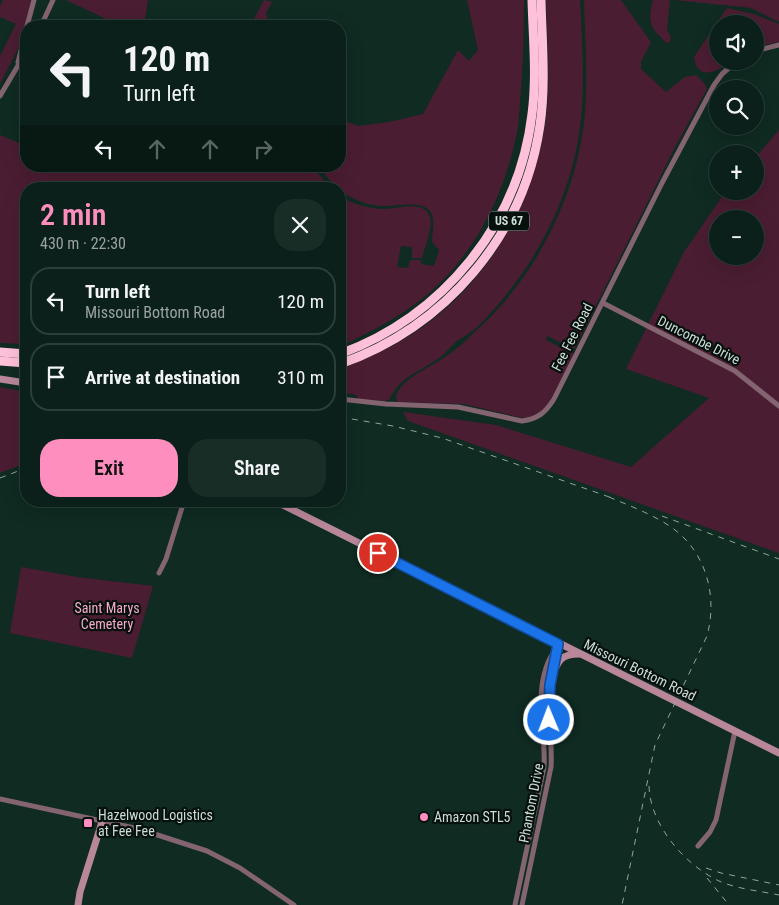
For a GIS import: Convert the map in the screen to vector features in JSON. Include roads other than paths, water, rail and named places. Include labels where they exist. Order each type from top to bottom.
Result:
[{"type":"highway","name":"US 67","points":[[346,352],[367,343],[396,327],[435,298],[469,263],[501,216],[522,163],[532,115],[534,83],[532,0]]},
{"type":"highway","name":"US 67","points":[[346,361],[386,344],[440,307],[475,271],[494,246],[510,218],[529,173],[540,126],[544,78],[541,0]]},
{"type":"highway","points":[[0,352],[20,354]]},
{"type":"highway","points":[[0,361],[20,363]]},
{"type":"street","points":[[29,20],[34,0]]},
{"type":"street","points":[[44,20],[53,0]]},
{"type":"street","points":[[764,48],[779,45]]},
{"type":"street","points":[[17,67],[20,55]]},
{"type":"street","points":[[0,96],[20,62]]},
{"type":"street","name":"Fee Fee Road","points":[[346,400],[386,404],[458,406],[512,420],[532,420],[540,416],[551,404],[662,183],[714,85],[727,70]]},
{"type":"street","name":"Duncombe Drive","points":[[603,303],[736,371],[779,406]]},
{"type":"street","points":[[0,379],[20,382]]},
{"type":"street","points":[[159,573],[166,559],[182,507]]},
{"type":"street","name":"Missouri Bottom Road","points":[[287,507],[779,753]]},
{"type":"street","name":"Phantom Drive","points":[[522,905],[551,767],[552,753],[548,704],[550,681],[558,644]]},
{"type":"street","name":"Phantom Drive","points":[[515,905],[544,767],[542,684],[546,668],[558,644]]},
{"type":"street","points":[[550,681],[562,657],[579,654]]},
{"type":"street","points":[[698,846],[714,826],[735,731]]},
{"type":"street","points":[[0,799],[139,829],[207,851],[240,868],[294,905]]},
{"type":"street","points":[[78,905],[80,892],[102,822]]},
{"type":"railway","points":[[346,418],[393,426],[442,438],[615,499]]},
{"type":"railway","points":[[0,478],[20,470]]},
{"type":"railway","points":[[609,497],[656,518],[683,537],[701,561],[710,590],[711,605],[707,636],[655,745],[622,905]]},
{"type":"railway","points":[[662,516],[779,559]]},
{"type":"railway","points":[[649,786],[651,801],[663,829],[682,854],[694,865],[706,874],[726,884],[779,895]]},
{"type":"railway","points":[[706,868],[779,885]]},
{"type":"railway","points":[[707,878],[729,905]]},
{"type":"place","name":"Amazon STL5","points":[[424,817]]},
{"type":"place","name":"Hazelwood Logistics at Fee Fee","points":[[88,823]]},
{"type":"park label","name":"Saint Marys Cemetery","points":[[107,616]]}]
